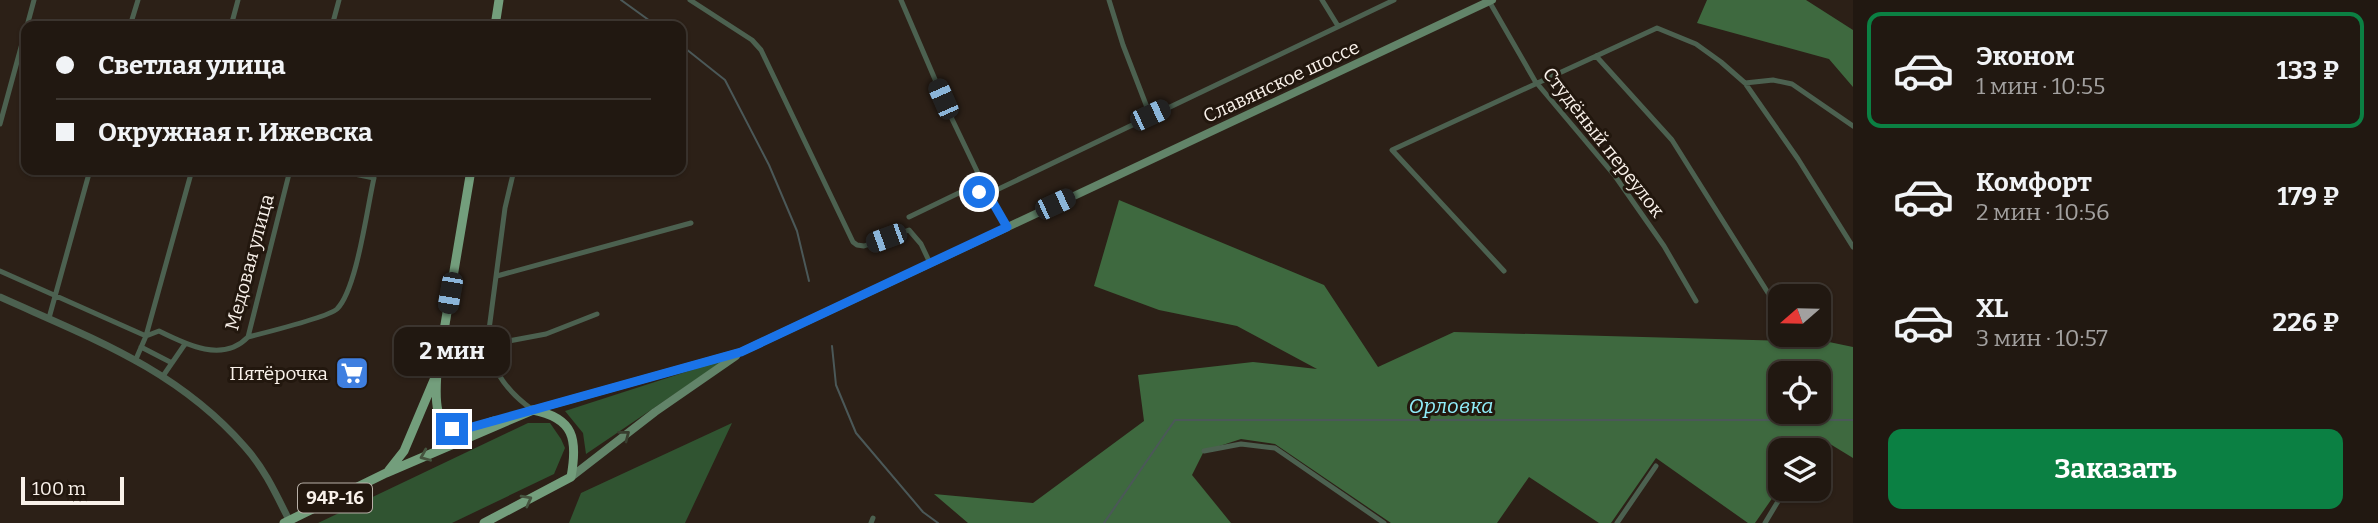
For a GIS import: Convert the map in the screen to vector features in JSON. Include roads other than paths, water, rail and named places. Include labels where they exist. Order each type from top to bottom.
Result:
[{"type":"main road","points":[[496,21],[499,0]]},
{"type":"main road","name":"Славянское шоссе","points":[[533,410],[741,352],[1491,1]]},
{"type":"main road","name":"94Р-16","points":[[470,175],[437,372],[437,410],[441,419],[452,429],[461,430],[533,410]]},
{"type":"main road","name":"Славянское шоссе","points":[[571,477],[741,352]]},
{"type":"main road","name":"94Р-16","points":[[386,473],[404,452],[437,372]]},
{"type":"main road","points":[[484,523],[571,477],[575,447],[570,432],[565,424],[552,415],[533,410]]},
{"type":"main road","name":"94Р-16","points":[[286,521],[386,473],[533,410]]},
{"type":"street","points":[[29,21],[34,0]]},
{"type":"street","points":[[132,21],[138,0]]},
{"type":"street","points":[[232,21],[238,0]]},
{"type":"street","points":[[334,21],[340,0]]},
{"type":"street","points":[[690,0],[752,40],[761,50],[853,242],[864,246],[909,230],[921,244],[930,263]]},
{"type":"street","points":[[901,0],[952,119],[1007,227]]},
{"type":"street","points":[[1109,0],[1150,115]]},
{"type":"street","points":[[1322,0],[1338,26]]},
{"type":"street","points":[[909,217],[965,190],[988,194],[1394,0]]},
{"type":"street","name":"Студёный переулок","points":[[1491,1],[1536,83],[1615,176],[1664,246],[1696,301]]},
{"type":"street","points":[[1504,271],[1392,150],[1657,28],[1696,44],[1745,83],[1805,170],[1853,247]]},
{"type":"street","points":[[0,124],[21,49]]},
{"type":"street","points":[[1596,56],[1672,140],[1768,293]]},
{"type":"street","points":[[1745,83],[1773,80],[1792,84],[1853,126]]},
{"type":"street","points":[[49,318],[89,175]]},
{"type":"street","points":[[136,359],[146,336],[191,175]]},
{"type":"street","name":"Медовая улица","points":[[0,271],[146,336],[159,331],[185,344],[224,351],[240,345],[248,337],[289,175]]},
{"type":"street","points":[[248,337],[337,309],[352,280],[374,178],[359,175]]},
{"type":"street","points":[[513,175],[505,208],[487,345],[490,360],[509,389],[533,410]]},
{"type":"street","points":[[497,276],[691,223]]},
{"type":"street","points":[[0,297],[136,359],[184,390],[244,446],[271,484],[286,521]]},
{"type":"street","points":[[487,345],[546,334],[597,314]]},
{"type":"street","points":[[163,376],[185,344]]},
{"type":"street","points":[[141,347],[172,363]]},
{"type":"street","points":[[1204,451],[1241,444],[1275,448],[1384,523]]},
{"type":"street","points":[[1617,523],[1656,466]]},
{"type":"street","points":[[1765,523],[1778,501]]},
{"type":"waterway","points":[[621,0],[650,21]]},
{"type":"waterway","points":[[686,49],[725,80],[769,165],[797,231],[809,281]]},
{"type":"waterway","points":[[832,346],[836,385],[856,433],[923,512],[938,523]]},
{"type":"waterway","name":"Орловка","points":[[1104,523],[1175,420],[1853,420]]},
{"type":"place","name":"Пятёрочка","points":[[352,373]]}]
